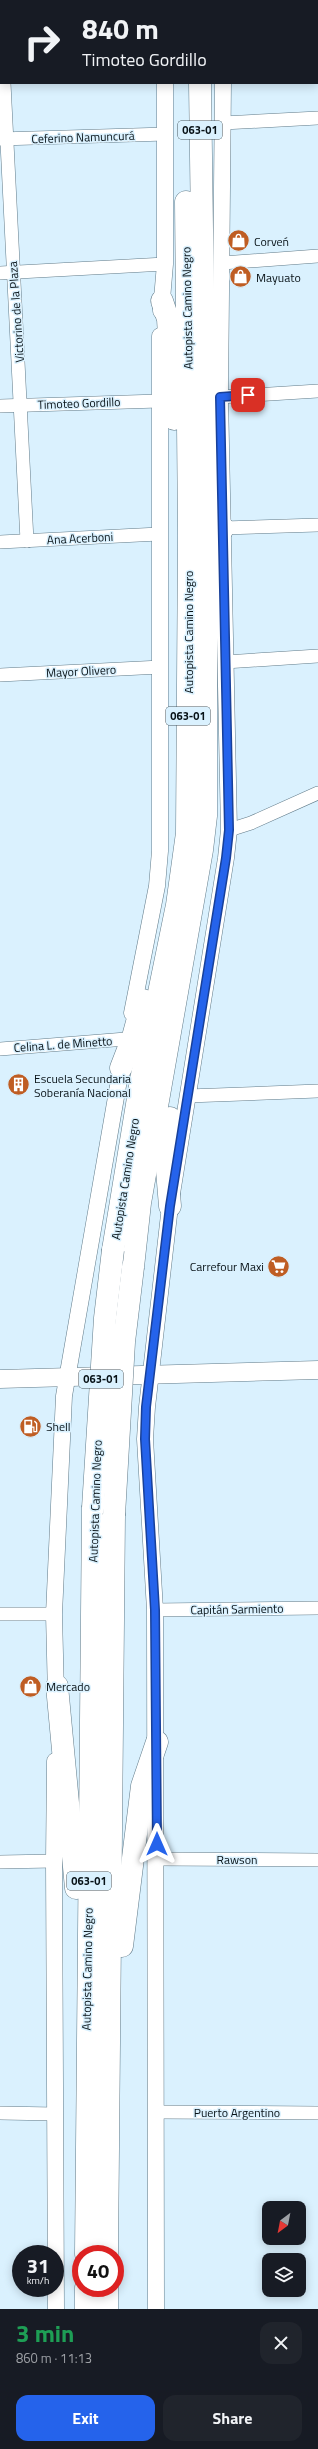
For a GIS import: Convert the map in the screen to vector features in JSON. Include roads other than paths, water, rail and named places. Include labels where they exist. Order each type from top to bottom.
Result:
[{"type":"highway","name":"Autopista Camino Negro","points":[[86,2245],[86,2114],[94,1508],[105,1318],[113,1250],[140,1087],[177,905],[187,833],[189,535],[185,84]]},
{"type":"highway","name":"Autopista Camino Negro","points":[[107,2245],[114,1515],[124,1350],[140,1203],[191,913],[206,816],[215,659],[200,84]]},
{"type":"highway","points":[[162,301],[168,319],[177,474],[189,535]]},
{"type":"highway","points":[[215,659],[217,539],[223,528]]},
{"type":"highway","points":[[121,1068],[139,1018],[170,886],[187,833]]},
{"type":"highway","points":[[170,1206],[165,1146],[183,1037],[194,936],[191,913]]},
{"type":"highway","points":[[57,1686],[79,1924],[81,2054],[86,2114]]},
{"type":"highway","points":[[110,2038],[142,1786],[157,1742]]},
{"type":"highway","points":[[86,2297],[86,2309]]},
{"type":"highway","points":[[107,2297],[107,2309]]},
{"type":"main road","points":[[0,1379],[150,1376],[318,1370]]},
{"type":"street","name":"Victorino de la Plaza","points":[[4,84],[3,139],[22,405],[27,541]]},
{"type":"street","points":[[56,2309],[54,1861],[57,1686],[54,1614],[66,1377],[126,1039],[158,872],[161,667],[159,401],[162,301],[165,264],[166,84]]},
{"type":"street","points":[[223,84],[220,397],[223,528],[318,525]]},
{"type":"street","points":[[223,123],[318,118]]},
{"type":"street","name":"Ceferino Namuncurá","points":[[3,139],[166,134]]},
{"type":"street","points":[[222,263],[318,256]]},
{"type":"street","points":[[0,273],[165,264]]},
{"type":"street","points":[[220,397],[318,390]]},
{"type":"street","name":"Timoteo Gordillo","points":[[0,406],[159,401]]},
{"type":"street","name":"Ana Acerboni","points":[[0,542],[159,534]]},
{"type":"street","points":[[156,2309],[157,1742],[155,1610],[145,1439],[150,1376],[170,1206],[226,858],[229,830],[215,659],[318,656]]},
{"type":"street","name":"Mayor Olivero","points":[[0,675],[161,667]]},
{"type":"street","points":[[229,830],[251,823],[318,793]]},
{"type":"street","name":"Celina L. de Minetto","points":[[0,1049],[126,1039]]},
{"type":"street","points":[[188,1096],[318,1091]]},
{"type":"street","name":"Capitán Sarmiento","points":[[155,1610],[318,1608]]},
{"type":"street","points":[[0,1614],[54,1614]]},
{"type":"street","name":"Rawson","points":[[157,1859],[318,1860]]},
{"type":"street","points":[[0,1862],[54,1861]]},
{"type":"street","name":"Puerto Argentino","points":[[157,2112],[318,2113]]},
{"type":"street","points":[[0,2113],[55,2114]]},
{"type":"place","name":"Corveń","points":[[238,241]]},
{"type":"place","name":"Mayuato","points":[[240,277]]},
{"type":"place","name":"Escuela Secundaria Soberanía Nacional","points":[[19,1085]]},
{"type":"place","name":"Carrefour Maxi","points":[[279,1266]]},
{"type":"place","name":"Shell","points":[[31,1426]]},
{"type":"place","name":"Mercado","points":[[31,1686]]}]
